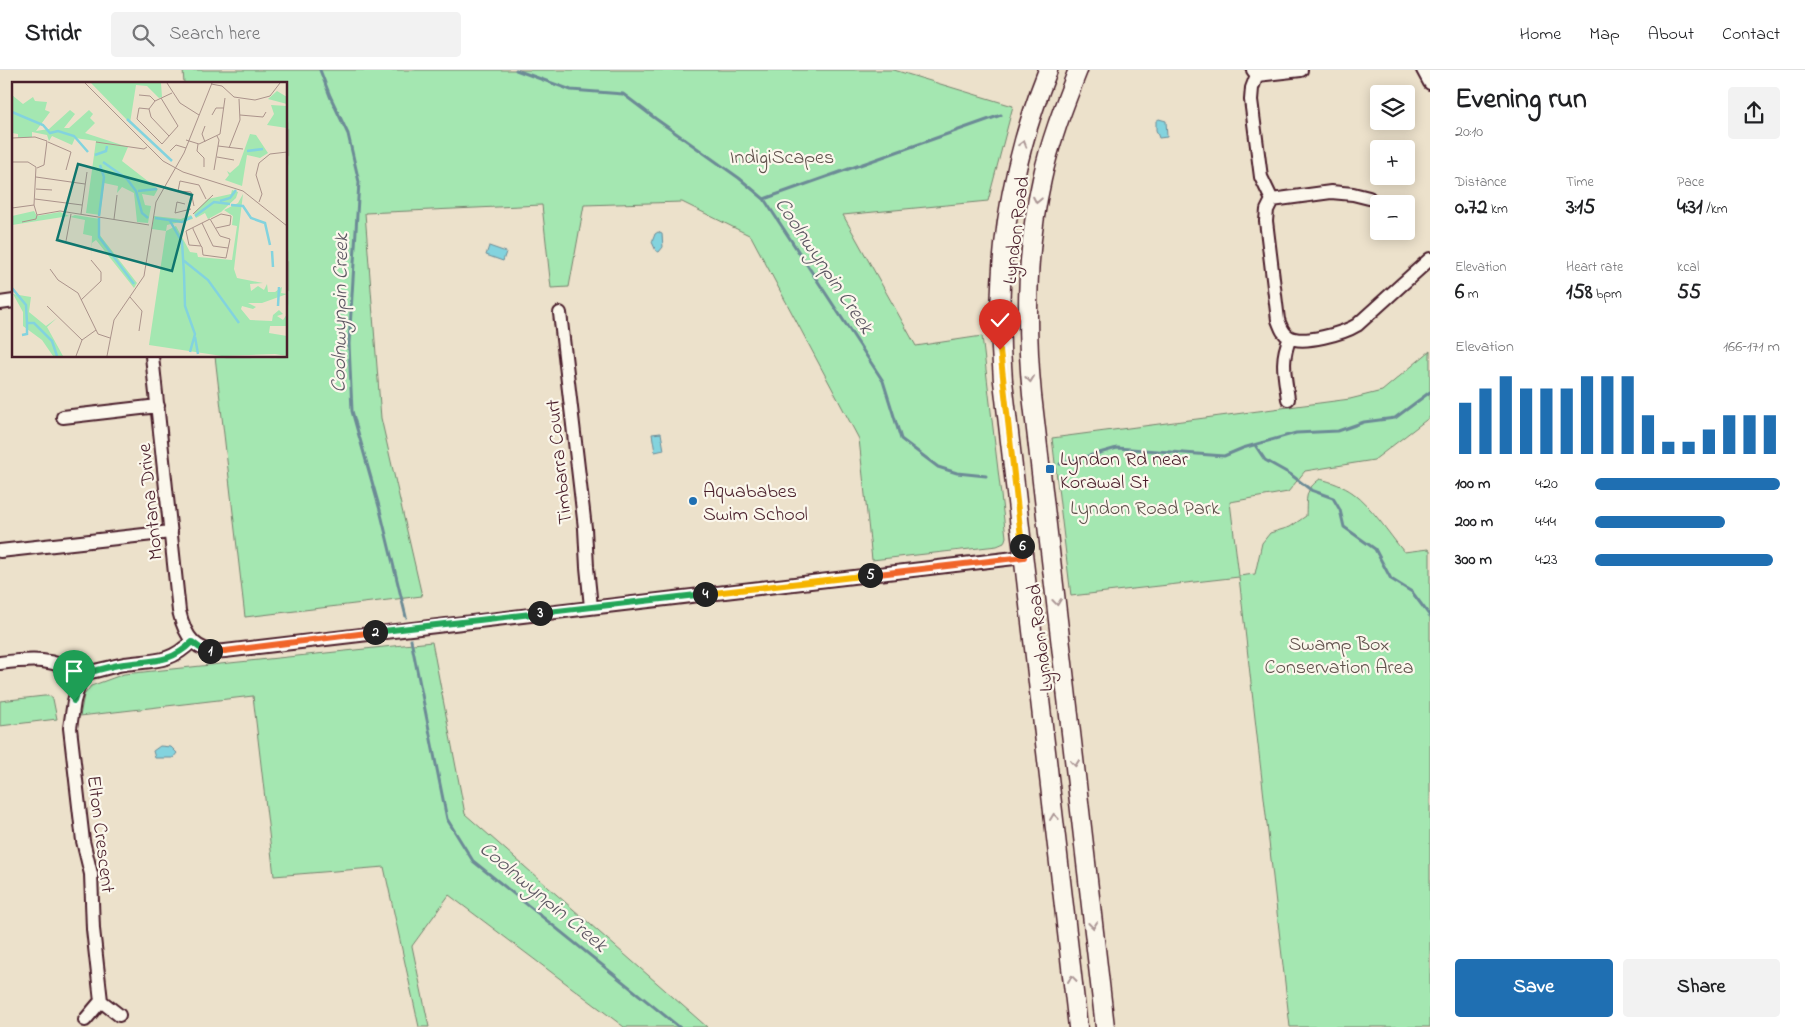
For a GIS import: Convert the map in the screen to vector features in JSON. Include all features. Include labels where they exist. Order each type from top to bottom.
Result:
[{"type":"main road","name":"Lyndon Road","points":[[1048,70],[1032,112],[1018,158],[1006,218],[1000,281],[999,322],[1003,381],[1078,1027]]},
{"type":"main road","name":"Lyndon Road","points":[[1078,70],[1059,120],[1035,210],[1028,264],[1027,311],[1029,362],[1105,1027]]},
{"type":"main road","points":[[1024,557],[1050,554]]},
{"type":"street","points":[[1272,200],[1261,177],[1251,100],[1255,73],[1300,70]]},
{"type":"street","points":[[1423,70],[1430,83]]},
{"type":"street","points":[[1272,200],[1331,192],[1369,198]]},
{"type":"street","points":[[1272,200],[1267,210],[1266,221],[1278,320],[1283,332],[1290,338],[1299,340],[1346,332],[1358,325],[1430,259]]},
{"type":"street","name":"Timbarra Court","points":[[560,313],[585,528],[591,606]]},
{"type":"street","points":[[1288,399],[1283,362],[1285,348],[1290,338]]},
{"type":"street","name":"Montana Drive","points":[[152,358],[179,611],[184,628],[192,642]]},
{"type":"street","points":[[63,417],[158,406]]},
{"type":"street","points":[[0,551],[171,532]]},
{"type":"street","points":[[0,663],[26,660],[49,661],[67,666],[82,674],[125,664],[144,663],[178,654],[192,642],[206,650],[218,651],[1024,557]]},
{"type":"street","name":"Elton Crescent","points":[[82,674],[74,701],[70,728],[83,841],[91,874],[93,929],[101,1001]]},
{"type":"street","points":[[85,1020],[101,1001],[120,1015]]},
{"type":"green space","name":"IndigiScapes","points":[[183,70],[894,70],[1013,106],[988,201],[843,215],[916,346],[982,336],[1006,537],[1004,543],[997,546],[872,560],[859,439],[751,236],[682,202],[584,205],[569,287],[551,288],[542,205],[365,213],[381,418],[422,596],[245,617],[215,358],[288,358],[288,82],[184,82]]},
{"type":"green space","name":"Swamp Box Conservation Area","points":[[1430,351],[1430,417],[1374,460],[1305,471],[1288,492],[1230,502],[1239,576],[1255,574],[1262,543],[1270,533],[1290,527],[1306,516],[1307,495],[1311,487],[1320,479],[1341,486],[1360,499],[1374,513],[1404,552],[1430,550],[1430,1027],[1290,1027],[1239,577],[1071,596],[1052,438],[1350,399],[1382,391]]},
{"type":"green space","points":[[432,642],[465,814],[707,1027],[624,1027],[449,895],[412,946],[429,1027],[419,1027],[384,867],[274,876],[253,696],[80,716],[84,695],[91,686],[124,674]]},
{"type":"green space","points":[[49,696],[53,699],[57,719],[0,726],[0,701]]},
{"type":"water","points":[[1159,119],[1166,121],[1167,137],[1159,138],[1156,130],[1156,121]]},
{"type":"water","points":[[658,232],[662,234],[663,247],[659,252],[656,251],[652,242],[655,234]]},
{"type":"water","points":[[489,246],[506,252],[503,261],[486,255]]},
{"type":"water","points":[[661,433],[664,450],[655,452],[652,434]]},
{"type":"water","points":[[160,746],[171,747],[177,753],[173,758],[155,758],[153,751]]},
{"type":"waterway","name":"Coolnwynpin Creek","points":[[320,70],[348,134],[359,182],[349,344],[352,411],[380,510],[406,617]]},
{"type":"waterway","name":"Coolnwynpin Creek","points":[[516,70],[571,90],[623,94],[739,178],[764,199],[883,381],[901,439],[938,467],[957,473],[986,476]]},
{"type":"waterway","points":[[764,199],[1001,115]]},
{"type":"waterway","name":"Coolnwynpin Creek","points":[[1060,464],[1117,448],[1224,456],[1243,448],[1296,433],[1338,431],[1364,422],[1395,418],[1430,392]]},
{"type":"waterway","name":"Coolnwynpin Creek","points":[[1255,445],[1265,460],[1290,474],[1311,490],[1333,498],[1340,510],[1344,527],[1375,549],[1391,579],[1412,592],[1430,616]]},
{"type":"waterway","name":"Coolnwynpin Creek","points":[[411,640],[447,819],[473,861],[679,1027]]},
{"type":"place","name":"Lyndon Rd near Korawal St","points":[[1050,469]]},
{"type":"place","name":"Aquababes Swim School","points":[[693,501]]},
{"type":"route","points":[[74,701],[82,674],[125,664],[144,663],[178,654],[192,642],[200,648],[218,651],[1024,557],[1000,350]]},
{"type":"park label","name":"Lyndon Road Park","points":[[1145,507]]}]
